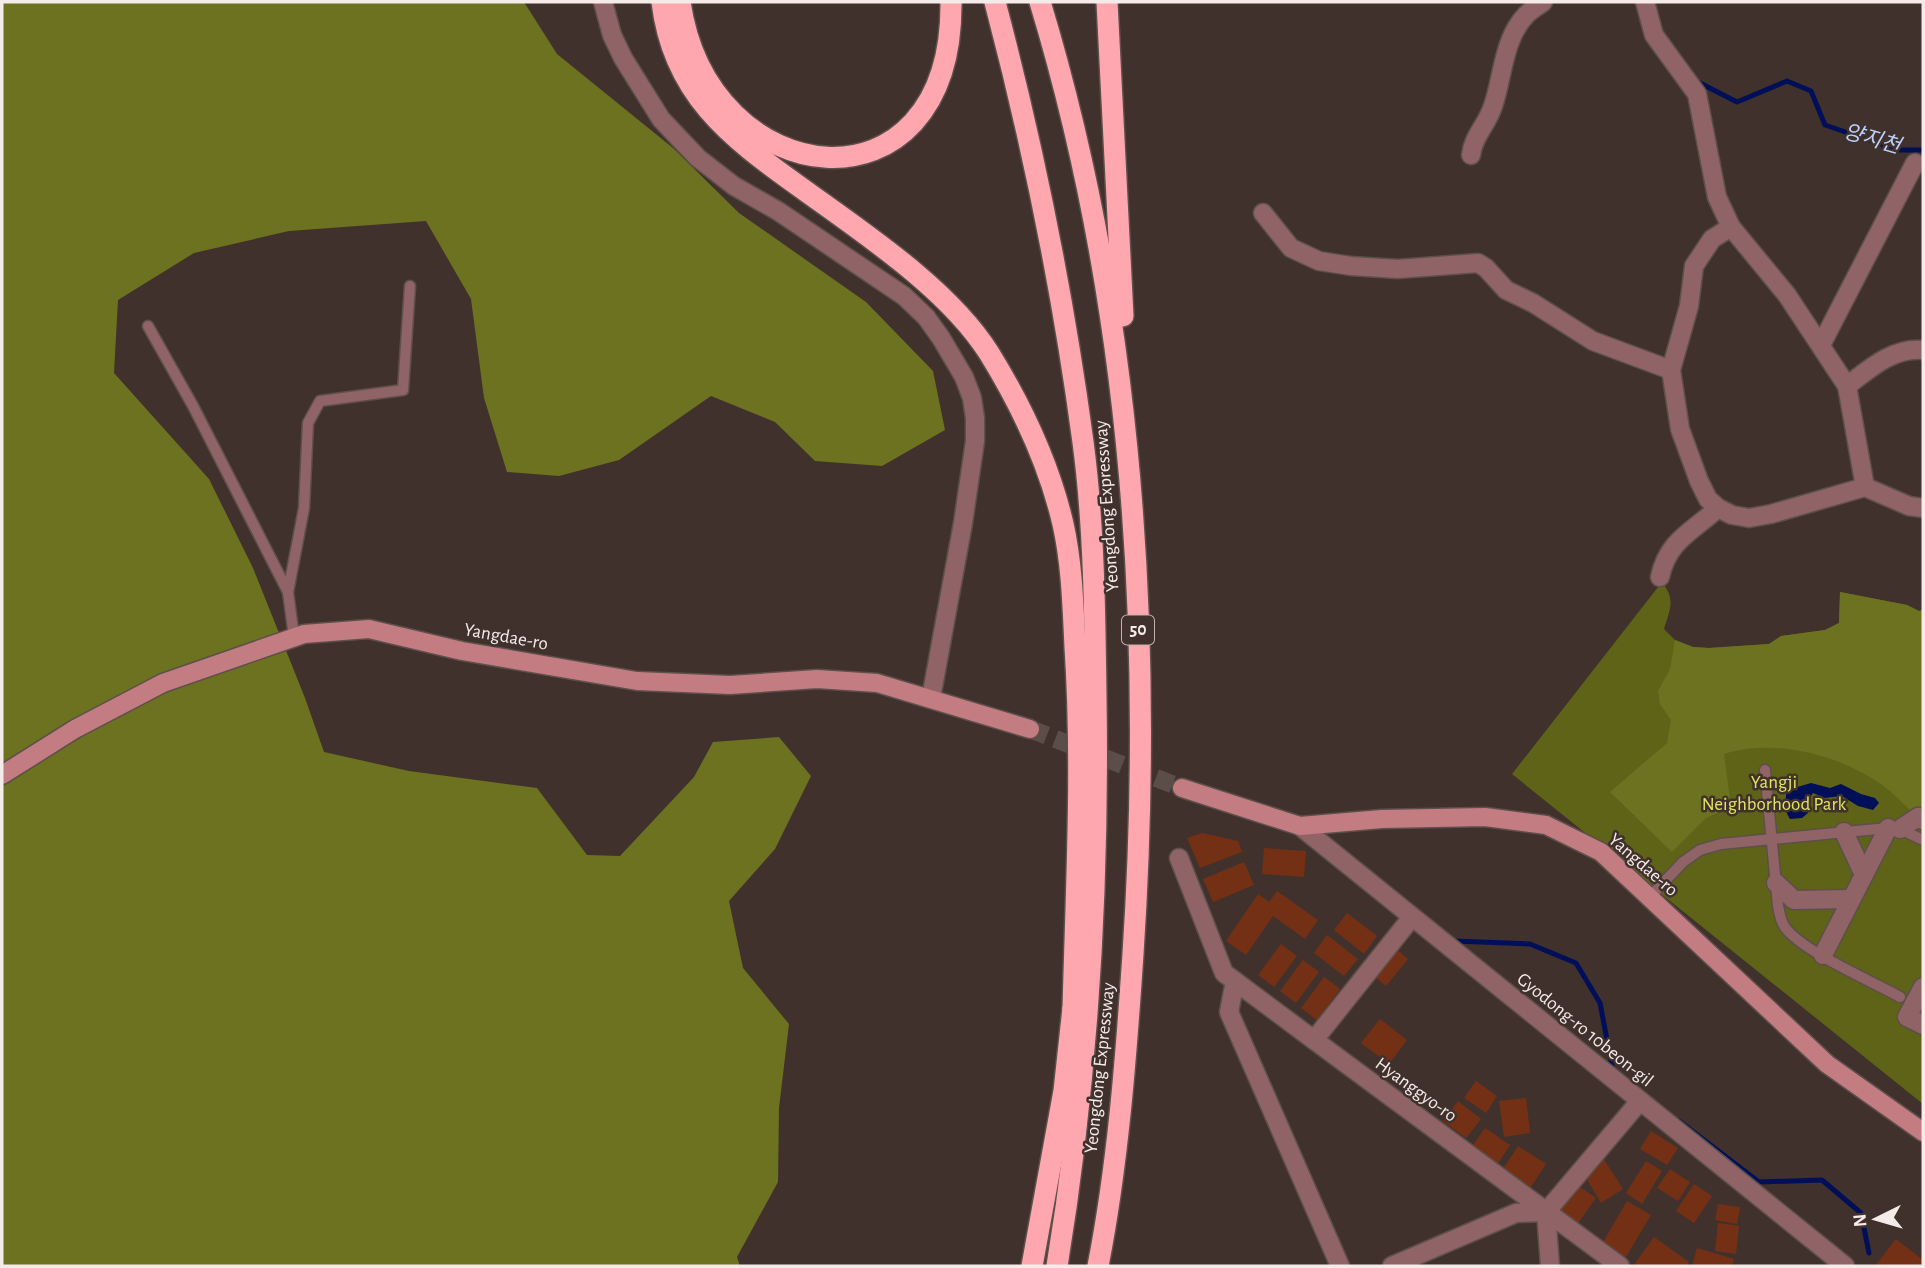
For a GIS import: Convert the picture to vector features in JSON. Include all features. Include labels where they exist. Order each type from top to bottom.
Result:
[{"type":"highway","points":[[662,2],[665,23],[677,58],[694,91],[714,117],[743,146],[878,243],[953,310],[987,350],[1025,418],[1037,446],[1063,524],[1073,603],[1079,704],[1073,1010]]},
{"type":"highway","points":[[680,2],[694,56],[723,103],[746,126],[768,141],[790,152],[830,158],[862,154],[882,147],[904,133],[918,118],[940,78],[950,29],[951,2]]},
{"type":"highway","name":"Yeongdong Expressway","points":[[995,2],[1038,178],[1061,296],[1083,445],[1094,597],[1097,805],[1091,968],[1076,1137],[1057,1266]]},
{"type":"highway","name":"Yeongdong Expressway","points":[[1040,2],[1073,121],[1102,263],[1116,346],[1133,528],[1141,756],[1137,900],[1116,1144],[1098,1266]]},
{"type":"highway","points":[[1107,2],[1133,528]]},
{"type":"highway","name":"Yeongdong Expressway","points":[[1032,1266],[1064,1091],[1097,805]]},
{"type":"street","points":[[603,2],[612,35],[661,119],[698,158],[734,186],[778,211],[904,296],[933,328],[964,377],[972,398],[975,441],[931,698]]},
{"type":"street","points":[[1471,155],[1473,142],[1493,107],[1502,66],[1516,29],[1526,14],[1544,2]]},
{"type":"street","points":[[1645,2],[1654,35],[1697,94],[1717,197],[1731,227],[1787,295],[1847,386],[1865,487]]},
{"type":"street","points":[[1821,345],[1914,163]]},
{"type":"street","points":[[1263,213],[1291,248],[1319,261],[1398,269],[1478,263],[1506,290],[1533,303],[1592,341],[1671,370]]},
{"type":"street","points":[[1731,227],[1712,239],[1694,266],[1689,306],[1671,370],[1680,429],[1708,499],[1718,509],[1749,518],[1865,487],[1909,506],[1923,509]]},
{"type":"street","points":[[1847,386],[1875,364],[1893,355],[1923,350]]},
{"type":"street","points":[[1660,577],[1663,561],[1671,548],[1718,509]]},
{"type":"street","name":"Yangdae-ro","points":[[2,775],[75,729],[163,683],[304,634],[369,629],[462,651],[637,681],[730,685],[817,679],[877,683],[1030,729]]},
{"type":"street","name":"Yangdae-ro","points":[[1182,788],[1300,826],[1382,819],[1485,817],[1546,825],[1601,852],[1827,1064],[1923,1132]]},
{"type":"street","points":[[1823,955],[1864,875],[1894,829],[1918,817],[1923,820]]},
{"type":"street","name":"Gyodong-ro 10beon-gil","points":[[1300,826],[1845,1266]]},
{"type":"street","points":[[1844,832],[1864,875]]},
{"type":"street","name":"Hyanggyo-ro","points":[[1179,858],[1224,973],[1620,1266]]},
{"type":"street","points":[[1776,883],[1794,900],[1851,899]]},
{"type":"street","points":[[1314,1040],[1412,917]]},
{"type":"street","points":[[1235,981],[1229,1012],[1339,1266]]},
{"type":"street","points":[[1923,987],[1907,1017],[1923,1025]]},
{"type":"street","points":[[1550,1266],[1546,1212],[1640,1101]]},
{"type":"street","points":[[1392,1266],[1516,1213],[1546,1212]]},
{"type":"lane","points":[[294,637],[288,592],[304,508],[307,423],[320,401],[403,390],[410,286]]},
{"type":"lane","points":[[148,326],[193,405],[288,592]]},
{"type":"lane","points":[[1765,770],[1780,918],[1786,930],[1823,955],[1912,1004]]},
{"type":"lane","points":[[1649,898],[1683,862],[1700,850],[1721,844],[1894,829],[1923,840]]},
{"type":"green space","points":[[2,2],[524,2],[557,54],[673,148],[739,213],[866,302],[933,371],[945,430],[882,466],[815,461],[775,422],[711,396],[619,460],[559,476],[507,472],[484,398],[471,299],[426,221],[289,231],[194,253],[118,300],[114,373],[209,479],[253,568],[324,752],[409,771],[537,788],[587,855],[620,856],[694,777],[713,742],[779,737],[811,776],[775,849],[729,901],[743,968],[789,1024],[779,1108],[778,1182],[737,1257],[740,1266],[2,1266]]},
{"type":"green space","name":"Yangji Neighborhood Park","points":[[1662,582],[1670,600],[1664,629],[1675,640],[1693,647],[1769,644],[1781,636],[1825,630],[1839,623],[1840,592],[1923,610],[1923,1104],[1512,774]]},
{"type":"green space","points":[[1840,592],[1923,610],[1923,815],[1918,817],[1883,786],[1843,764],[1803,751],[1782,748],[1743,749],[1724,754],[1731,807],[1706,818],[1672,852],[1610,792],[1667,743],[1671,720],[1660,704],[1658,691],[1670,669],[1675,640],[1693,647],[1709,648],[1769,644],[1781,636],[1825,630],[1839,623]]},
{"type":"shaded area","points":[[1811,783],[1830,788],[1841,784],[1875,798],[1879,803],[1873,810],[1858,806],[1842,796],[1825,798],[1813,793],[1809,799],[1808,813],[1802,818],[1790,819],[1785,801],[1787,790]]},
{"type":"building","points":[[1202,833],[1238,841],[1242,852],[1200,868],[1187,838]]},
{"type":"building","points":[[1264,848],[1306,851],[1304,877],[1262,874]]},
{"type":"building","points":[[1244,862],[1254,885],[1213,902],[1203,879]]},
{"type":"building","points":[[1277,891],[1318,920],[1305,939],[1273,916],[1246,955],[1226,941],[1258,894],[1269,902]]},
{"type":"building","points":[[1347,913],[1377,936],[1364,954],[1334,930]]},
{"type":"building","points":[[1327,935],[1358,959],[1344,976],[1314,953]]},
{"type":"building","points":[[1281,944],[1297,956],[1274,987],[1258,975]]},
{"type":"building","points":[[1394,947],[1408,959],[1386,986],[1372,974]]},
{"type":"building","points":[[1303,960],[1319,972],[1296,1003],[1280,991]]},
{"type":"building","points":[[1324,977],[1340,989],[1317,1020],[1301,1008]]},
{"type":"building","points":[[1380,1019],[1407,1040],[1389,1064],[1361,1043]]},
{"type":"building","points":[[1476,1081],[1497,1096],[1486,1113],[1464,1098]]},
{"type":"building","points":[[1526,1098],[1530,1133],[1504,1137],[1499,1101]]},
{"type":"building","points":[[1458,1101],[1481,1119],[1466,1138],[1443,1121]]},
{"type":"building","points":[[1485,1128],[1510,1145],[1497,1165],[1471,1148]]},
{"type":"building","points":[[1651,1131],[1678,1148],[1667,1165],[1640,1149]]},
{"type":"building","points":[[1518,1146],[1546,1164],[1531,1187],[1503,1169]]},
{"type":"building","points":[[1603,1158],[1623,1189],[1601,1203],[1582,1171]]},
{"type":"building","points":[[1646,1161],[1662,1171],[1642,1204],[1626,1193]]},
{"type":"building","points":[[1670,1169],[1690,1182],[1678,1201],[1657,1188]]},
{"type":"building","points":[[1694,1184],[1712,1196],[1694,1223],[1676,1211]]},
{"type":"building","points":[[1577,1185],[1596,1198],[1578,1223],[1559,1210]]},
{"type":"building","points":[[1627,1201],[1651,1215],[1626,1257],[1602,1244]]},
{"type":"building","points":[[1718,1204],[1740,1207],[1737,1224],[1715,1220]]},
{"type":"building","points":[[1718,1223],[1739,1226],[1736,1254],[1715,1251]]},
{"type":"building","points":[[1654,1237],[1689,1262],[1686,1266],[1633,1266]]},
{"type":"building","points":[[1896,1239],[1923,1260],[1923,1266],[1875,1266]]},
{"type":"building","points":[[1697,1248],[1734,1259],[1732,1266],[1692,1266]]},
{"type":"waterway","name":"양지천","points":[[1694,80],[1737,102],[1787,81],[1811,91],[1825,125],[1898,150],[1923,150]]},
{"type":"waterway","points":[[1454,941],[1530,944],[1576,963],[1600,1003],[1613,1071]]},
{"type":"waterway","points":[[1679,1121],[1759,1182],[1822,1180],[1861,1213],[1869,1253]]},
{"type":"tunnel","points":[[1030,729],[1182,788]]}]
